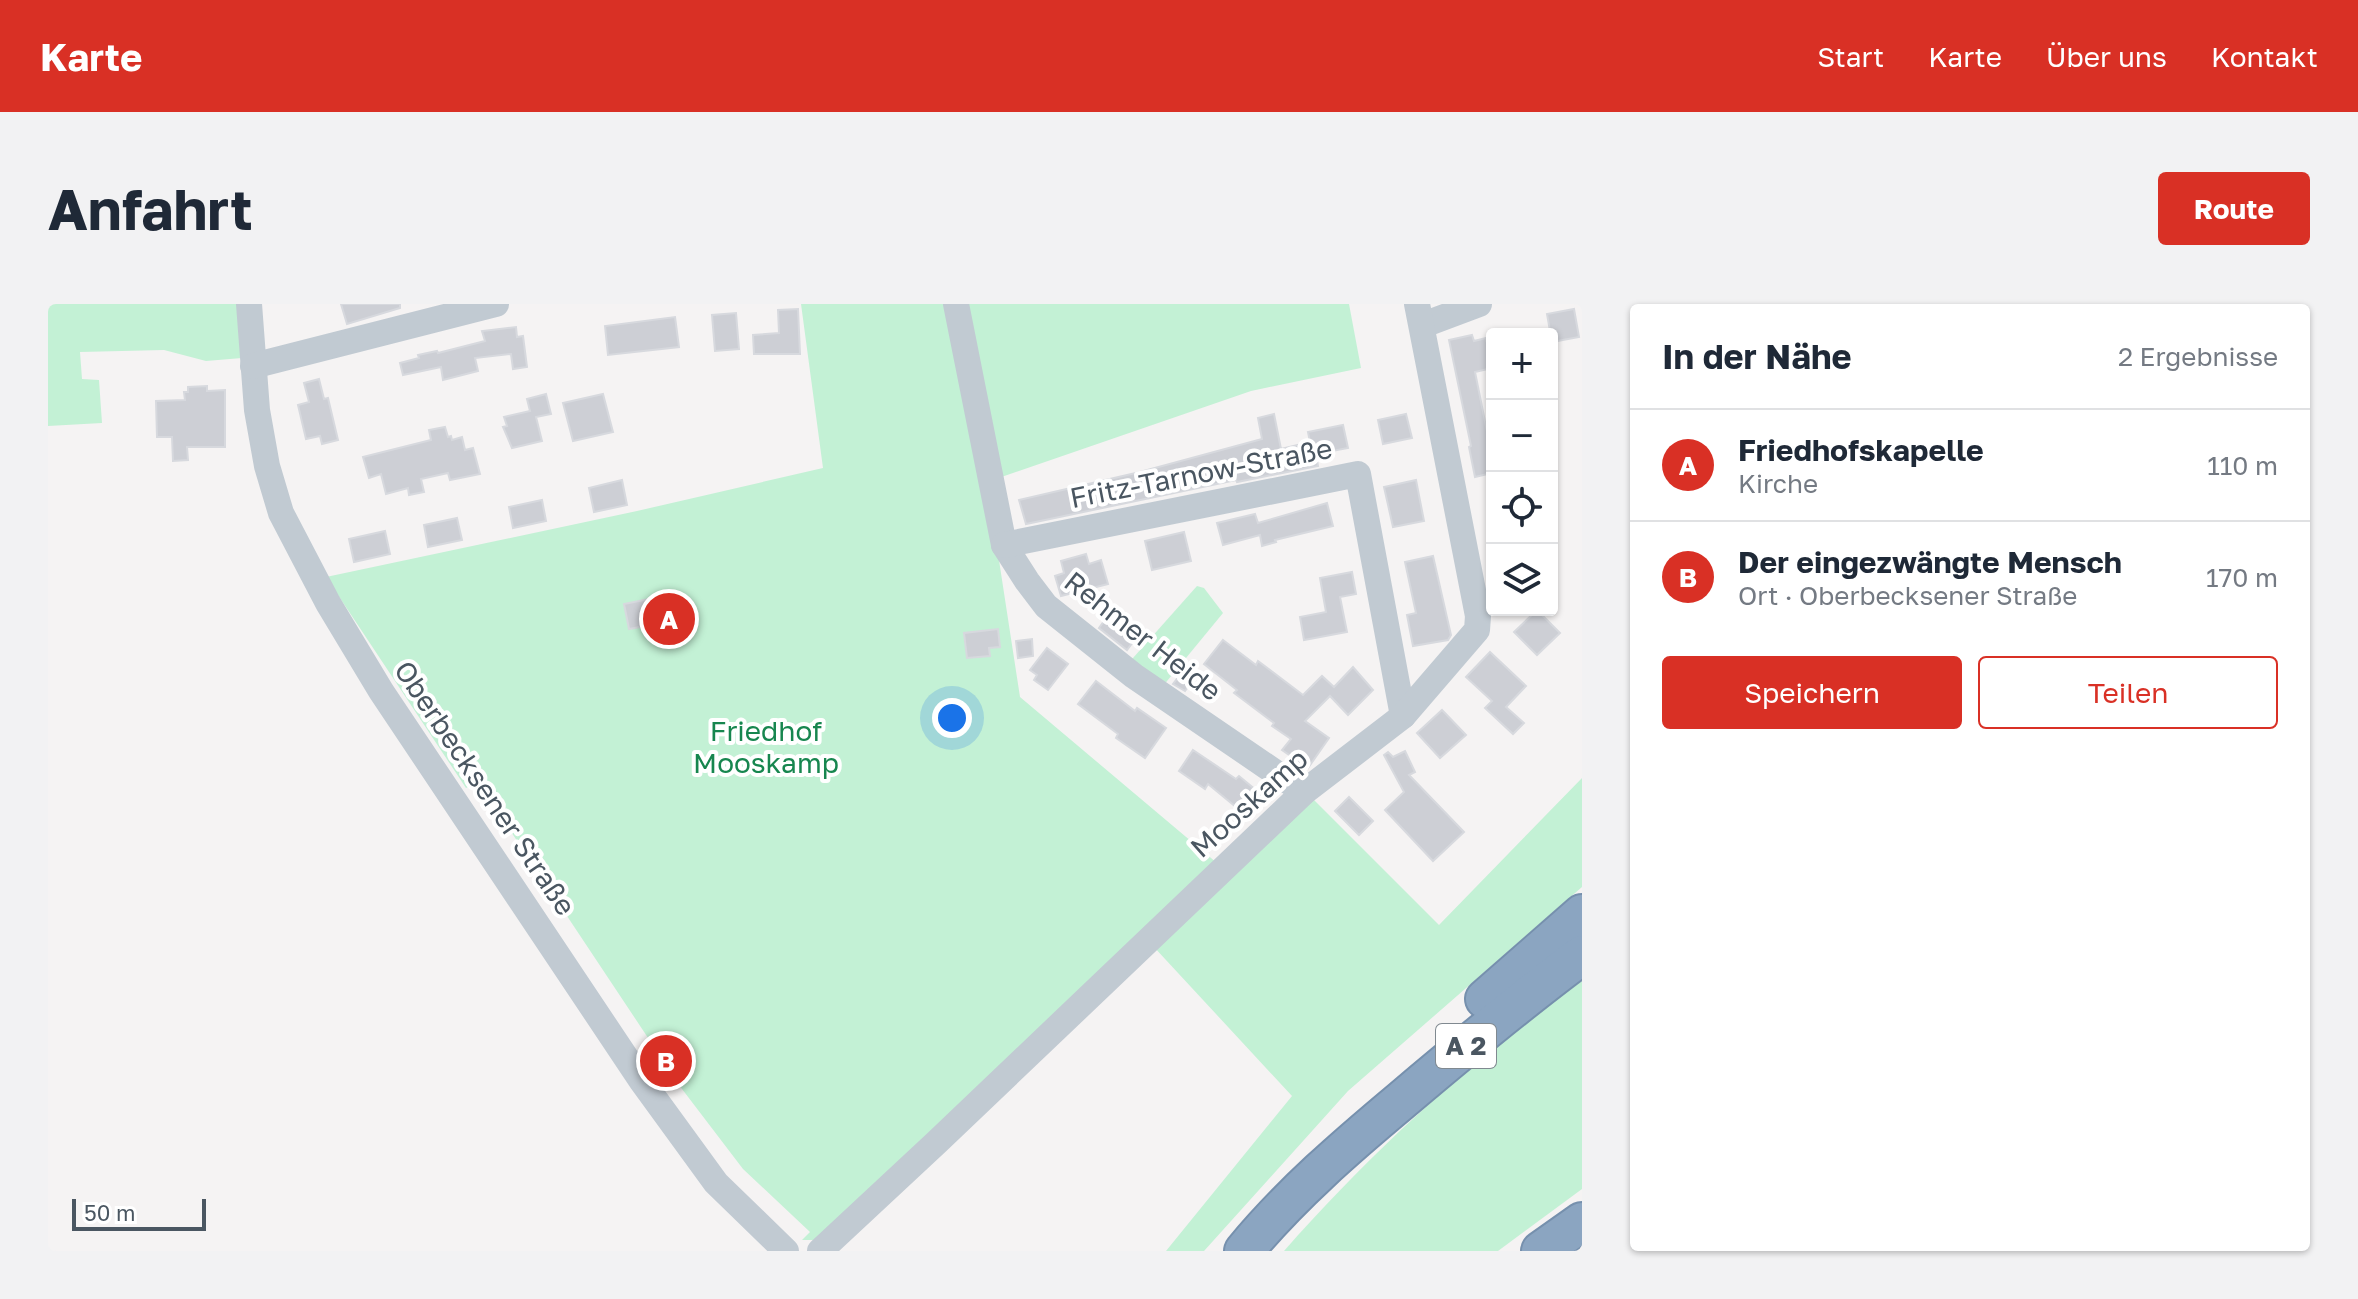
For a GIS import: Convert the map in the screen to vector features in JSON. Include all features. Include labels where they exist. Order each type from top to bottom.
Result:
[{"type":"highway","points":[[1353,1141],[1419,1059],[1582,914]]},
{"type":"highway","name":"A 2","points":[[1244,1251],[1353,1141],[1505,1013],[1582,955]]},
{"type":"highway","points":[[1541,1251],[1582,1222]]},
{"type":"street","name":"Oberbecksener Straße","points":[[249,304],[257,410],[267,466],[281,513],[328,603],[381,691],[641,1080],[716,1183],[786,1251]]},
{"type":"street","points":[[253,366],[496,304]]},
{"type":"street","name":"Rehmer Heide","points":[[956,304],[1004,545],[1027,581],[1046,606],[1134,676],[1304,792]]},
{"type":"street","points":[[1420,315],[1479,304]]},
{"type":"street","name":"Mooskamp","points":[[820,1251],[1304,792],[1403,716],[1477,630],[1478,616],[1420,315]]},
{"type":"street","name":"Fritz-Tarnow-Straße","points":[[1004,545],[1358,474],[1403,716]]},
{"type":"green space","points":[[48,304],[239,304],[242,358],[206,361],[164,350],[80,352],[82,379],[99,380],[102,423],[48,426]]},
{"type":"green space","name":"Friedhof Mooskamp","points":[[801,304],[1349,304],[1361,368],[1251,391],[987,482],[1020,697],[1230,874],[1312,798],[1439,925],[1582,778],[1582,887],[1348,1091],[1204,1251],[1166,1251],[1292,1096],[1153,946],[818,1240],[802,1240],[810,1232],[743,1169],[682,1089],[478,782],[466,788],[326,577],[823,468]]},
{"type":"green space","points":[[1197,586],[1204,588],[1223,613],[1158,692],[1125,667]]},
{"type":"green space","points":[[1582,981],[1582,1189],[1498,1251],[1284,1251],[1353,1177],[1426,1107],[1502,1042]]},
{"type":"building","points":[[341,304],[400,304],[400,308],[347,324]]},
{"type":"building","points":[[798,309],[800,354],[754,354],[753,335],[779,333],[778,310]]},
{"type":"building","points":[[1574,309],[1579,337],[1558,341],[1558,328],[1550,328],[1547,314]]},
{"type":"building","points":[[736,313],[739,349],[715,351],[712,315]]},
{"type":"building","points":[[675,317],[679,347],[608,355],[605,326]]},
{"type":"building","points":[[516,327],[517,337],[523,336],[527,367],[513,369],[511,354],[475,358],[478,371],[443,380],[441,367],[403,375],[400,363],[419,358],[418,355],[485,341],[482,331]]},
{"type":"building","points":[[1472,335],[1474,341],[1486,338],[1486,369],[1475,372],[1486,426],[1486,474],[1475,477],[1471,446],[1449,340]]},
{"type":"building","points":[[319,379],[324,399],[328,398],[338,440],[322,444],[320,436],[306,439],[298,405],[309,402],[304,383]]},
{"type":"building","points":[[207,386],[207,391],[225,390],[225,447],[187,447],[188,460],[173,461],[172,437],[157,437],[156,401],[185,400],[184,392],[188,392],[188,387]]},
{"type":"building","points":[[546,394],[551,414],[536,417],[542,441],[512,448],[503,427],[507,426],[504,417],[530,411],[527,399]]},
{"type":"building","points":[[603,394],[613,432],[573,441],[563,403]]},
{"type":"building","points":[[1274,414],[1281,449],[1310,442],[1308,432],[1343,425],[1348,448],[1316,454],[1318,466],[1026,524],[1019,500],[1262,439],[1258,418]]},
{"type":"building","points":[[1406,414],[1412,438],[1383,444],[1378,420]]},
{"type":"building","points":[[445,427],[452,440],[462,437],[465,450],[473,448],[480,474],[450,480],[448,473],[421,479],[424,492],[409,495],[408,488],[386,494],[381,474],[369,478],[363,457],[431,440],[429,430]]},
{"type":"building","points":[[622,480],[627,505],[594,512],[589,488]]},
{"type":"building","points":[[1416,480],[1424,521],[1393,527],[1384,487]]},
{"type":"building","points":[[542,500],[546,521],[513,528],[509,507]]},
{"type":"building","points":[[1327,503],[1333,526],[1262,546],[1260,535],[1223,545],[1217,523],[1255,514],[1258,523]]},
{"type":"building","points":[[457,518],[462,540],[428,547],[424,525]]},
{"type":"building","points":[[385,531],[390,554],[354,562],[349,539]]},
{"type":"building","points":[[1184,532],[1191,561],[1152,570],[1145,541]]},
{"type":"building","points":[[1086,554],[1089,564],[1101,560],[1108,584],[1061,596],[1055,576],[1064,573],[1061,561]]},
{"type":"building","points":[[1433,556],[1451,635],[1448,640],[1413,646],[1407,615],[1416,613],[1405,562]]},
{"type":"building","points":[[1352,572],[1356,594],[1340,597],[1347,632],[1304,640],[1300,617],[1326,612],[1320,578]]},
{"type":"building","points":[[679,593],[688,639],[660,644],[656,624],[629,629],[624,604]]},
{"type":"building","points":[[1112,610],[1141,631],[1127,650],[1099,628]]},
{"type":"building","points":[[1531,616],[1543,616],[1560,633],[1537,655],[1514,632]]},
{"type":"building","points":[[998,629],[1000,647],[989,648],[990,656],[967,658],[964,633]]},
{"type":"building","points":[[1032,639],[1033,656],[1018,658],[1016,641]]},
{"type":"building","points":[[1223,640],[1256,665],[1258,661],[1303,695],[1322,676],[1334,687],[1353,667],[1373,690],[1348,715],[1330,696],[1305,721],[1329,738],[1308,768],[1282,750],[1291,739],[1272,726],[1274,723],[1234,693],[1237,690],[1204,664]]},
{"type":"building","points":[[1047,648],[1068,664],[1048,690],[1034,680],[1037,675],[1030,670]]},
{"type":"building","points":[[1490,652],[1526,686],[1506,707],[1524,723],[1513,734],[1485,708],[1492,701],[1466,677]]},
{"type":"building","points":[[1180,675],[1191,683],[1185,691],[1173,684]]},
{"type":"building","points":[[1096,681],[1135,711],[1137,708],[1166,728],[1145,758],[1116,738],[1118,734],[1078,704]]},
{"type":"building","points":[[1442,710],[1466,735],[1440,758],[1417,733]]},
{"type":"building","points":[[1193,750],[1236,779],[1239,776],[1263,796],[1247,816],[1208,784],[1205,789],[1179,771]]},
{"type":"building","points":[[1405,751],[1415,772],[1409,775],[1464,832],[1433,861],[1385,810],[1404,792],[1384,755],[1388,752],[1393,757]]},
{"type":"building","points":[[1349,797],[1373,821],[1359,835],[1335,811]]},
{"type":"place","name":"Friedhofskapelle","points":[[669,619]]},
{"type":"place","name":"Der eingezwängte Mensch","points":[[666,1061]]}]
